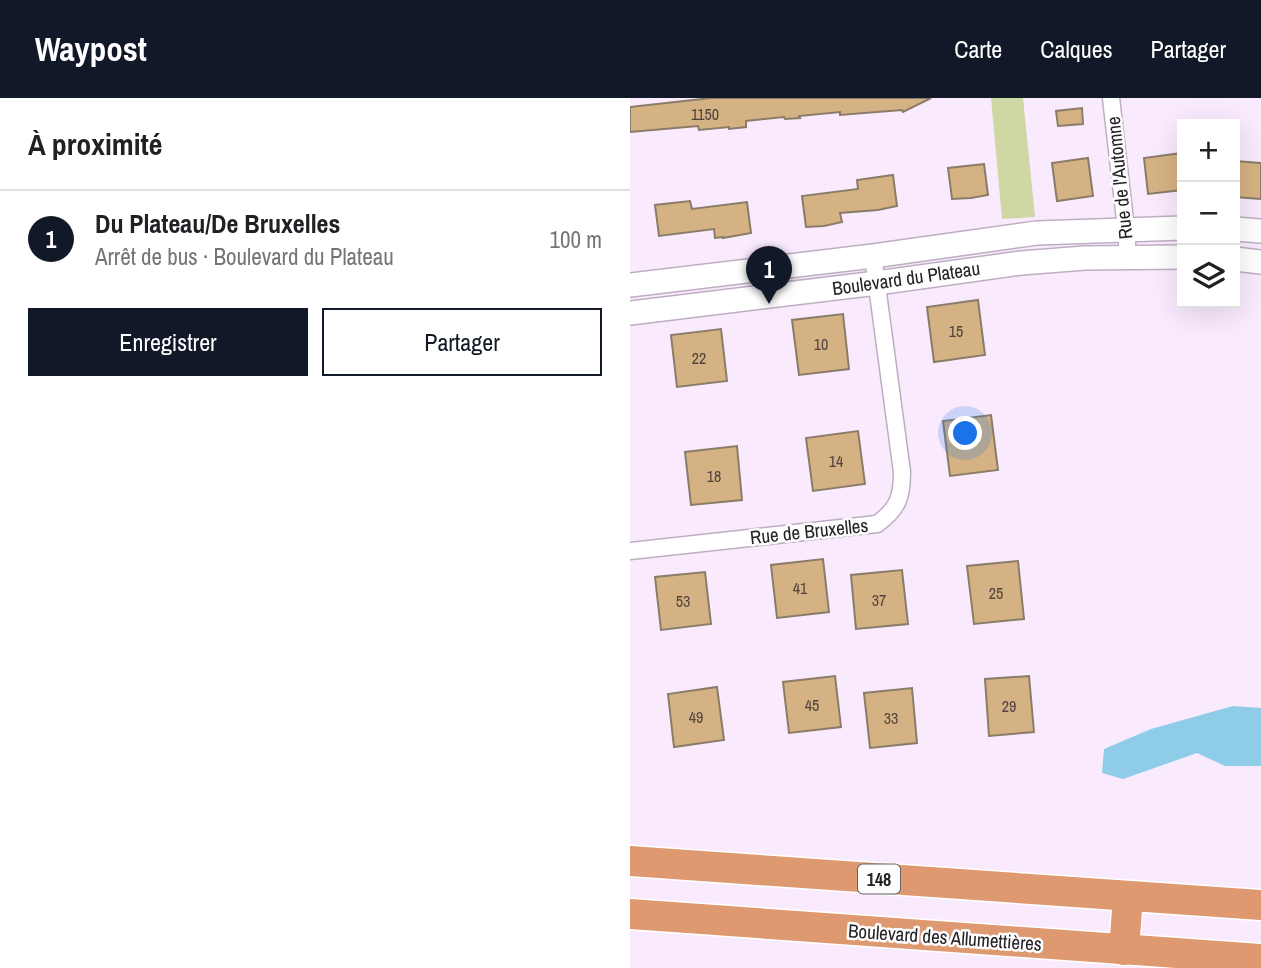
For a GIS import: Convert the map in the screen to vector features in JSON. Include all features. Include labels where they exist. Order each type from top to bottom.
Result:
[{"type":"highway","name":"148","points":[[630,861],[1261,905]]},
{"type":"highway","points":[[1124,950],[1128,896]]},
{"type":"highway","name":"Boulevard des Allumettières","points":[[630,914],[1261,960]]},
{"type":"main road","name":"Boulevard du Plateau","points":[[630,285],[1037,233],[1177,228]]},
{"type":"main road","points":[[1240,229],[1261,231]]},
{"type":"main road","name":"Boulevard du Plateau","points":[[630,313],[1021,263],[1085,258],[1177,257]]},
{"type":"main road","points":[[1240,260],[1261,262]]},
{"type":"street","name":"Rue de l'Automne","points":[[1111,98],[1128,257]]},
{"type":"street","name":"Rue de Bruxelles","points":[[630,551],[877,524],[889,515],[902,489],[902,472],[873,256]]},
{"type":"green space","points":[[991,98],[1023,98],[1035,217],[1002,219]]},
{"type":"water","points":[[1233,706],[1261,708],[1261,766],[1225,766],[1197,753],[1123,779],[1102,773],[1104,749],[1151,729]]},
{"type":"building","points":[[711,98],[931,98],[903,112],[840,115],[840,112],[799,116],[800,118],[746,121],[746,127],[729,129],[699,130],[698,126],[630,132],[630,107]]},
{"type":"building","points":[[1082,108],[1083,124],[1058,126],[1056,111]]},
{"type":"building","points":[[1177,154],[1177,191],[1148,194],[1144,158]]},
{"type":"building","points":[[1088,158],[1093,196],[1057,201],[1052,163]]},
{"type":"building","points":[[1240,161],[1261,163],[1261,199],[1240,197]]},
{"type":"building","points":[[984,164],[988,195],[952,199],[948,168]]},
{"type":"building","points":[[893,175],[897,206],[840,213],[842,222],[806,227],[802,196],[858,189],[857,180]]},
{"type":"building","points":[[690,201],[692,209],[747,202],[751,233],[715,238],[714,229],[659,236],[655,205]]},
{"type":"building","points":[[978,300],[985,355],[934,362],[927,307]]},
{"type":"building","points":[[843,314],[849,369],[799,375],[792,320]]},
{"type":"building","points":[[721,329],[727,381],[677,387],[671,335]]},
{"type":"building","points":[[991,415],[998,470],[950,476],[943,421]]},
{"type":"building","points":[[858,431],[865,484],[813,491],[806,438]]},
{"type":"building","points":[[737,446],[742,500],[691,505],[685,452]]},
{"type":"building","points":[[823,559],[829,612],[777,618],[771,565]]},
{"type":"building","points":[[1018,561],[1024,619],[974,624],[967,566]]},
{"type":"building","points":[[902,570],[908,624],[856,629],[851,575]]},
{"type":"building","points":[[705,572],[711,624],[661,630],[655,577]]},
{"type":"building","points":[[835,676],[841,727],[789,733],[783,682]]},
{"type":"building","points":[[1029,676],[1034,732],[989,736],[985,679]]},
{"type":"building","points":[[717,687],[724,740],[674,747],[668,694]]},
{"type":"building","points":[[912,688],[917,743],[870,748],[864,693]]},
{"type":"place","name":"Du Plateau/De Bruxelles","points":[[769,304]]}]
